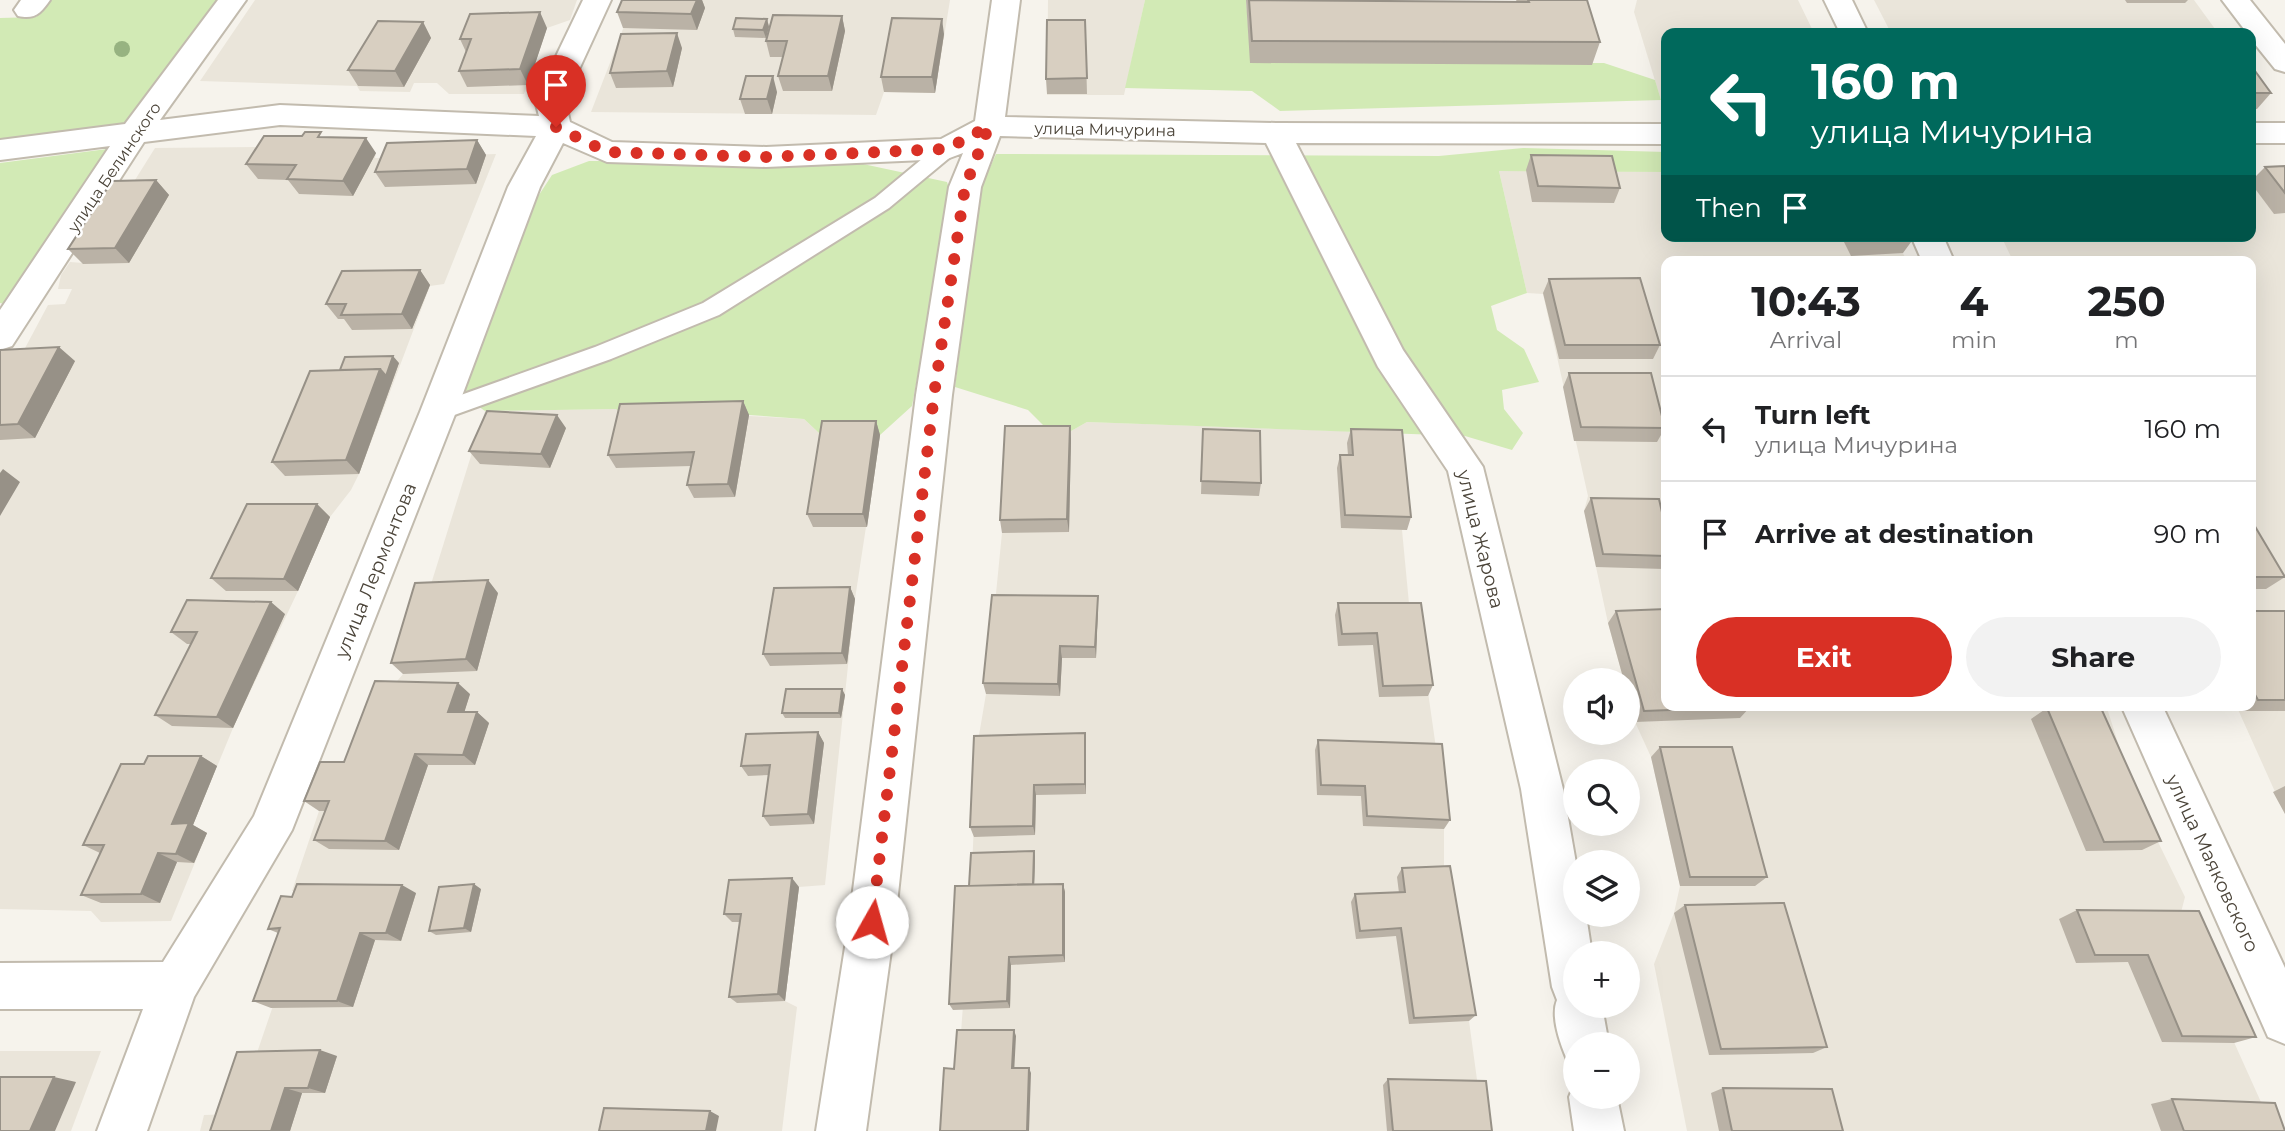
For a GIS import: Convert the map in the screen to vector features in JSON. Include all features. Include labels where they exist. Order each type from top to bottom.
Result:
[{"type":"street","name":"улица Белинского","points":[[0,337],[136,131],[232,0]]},
{"type":"street","points":[[556,127],[550,100],[597,0]]},
{"type":"street","points":[[841,1131],[872,922],[934,395],[965,187],[989,126],[1006,0]]},
{"type":"street","points":[[1838,0],[1852,28]]},
{"type":"street","points":[[2236,0],[2285,63]]},
{"type":"street","points":[[0,150],[280,115],[556,127],[607,152],[766,157],[947,149],[989,126]]},
{"type":"street","name":"улица Мичурина","points":[[989,126],[1276,133],[1661,134]]},
{"type":"street","name":"улица Лермонтова","points":[[122,1131],[175,985],[270,830],[438,412],[524,187],[556,127]]},
{"type":"street","name":"улица Жарова","points":[[1276,133],[1390,358],[1465,467],[1542,789],[1567,941]]},
{"type":"street","points":[[2256,133],[2285,133]]},
{"type":"street","name":"улица Маяковского","points":[[2144,711],[2285,1020]]},
{"type":"street","points":[[0,986],[175,985]]},
{"type":"street","points":[[1595,1109],[1599,1131]]},
{"type":"lane","points":[[438,412],[603,353],[711,309],[882,203],[947,149]]},
{"type":"shaded area","points":[[255,0],[577,0],[570,20],[547,28],[524,94],[449,94],[437,83],[414,83],[410,92],[360,91],[357,86],[200,81]]},
{"type":"shaded area","points":[[649,0],[950,0],[935,93],[884,92],[876,115],[591,112],[633,3]]},
{"type":"shaded area","points":[[1048,0],[1145,0],[1124,95],[1047,95]]},
{"type":"shaded area","points":[[1637,0],[1798,0],[1812,28],[1661,28],[1661,100],[1634,12]]},
{"type":"shaded area","points":[[1874,0],[2194,0],[2214,28],[1888,28]]},
{"type":"shaded area","points":[[262,147],[376,153],[375,158],[496,154],[444,284],[430,286],[359,474],[351,490],[330,517],[233,728],[190,832],[207,833],[171,921],[101,922],[91,911],[0,909],[0,395],[48,305],[65,304],[72,289],[58,289],[61,275],[70,262],[83,263],[155,148]]},
{"type":"shaded area","points":[[1499,171],[1661,172],[1661,242],[1897,242],[1904,256],[1661,256],[1661,711],[2108,711],[2134,793],[2185,897],[2179,920],[2274,1131],[1687,1131],[1654,964],[1674,913],[1680,886],[1651,757],[1640,733],[1640,668],[1620,668],[1584,511],[1588,496],[1543,294],[1527,293]]},
{"type":"shaded area","points":[[2285,181],[2285,814],[2239,711],[2256,711],[2256,256],[2011,256],[2004,242],[2256,242],[2256,182]]},
{"type":"shaded area","points":[[616,409],[804,419],[819,433],[880,435],[855,599],[825,885],[799,887],[785,1001],[797,1007],[782,1131],[200,1131],[204,1115],[236,1114],[312,892],[292,891],[319,811],[358,772],[388,692],[403,674],[485,411]]},
{"type":"shaded area","points":[[1087,422],[1397,433],[1407,530],[1402,530],[1410,614],[1417,615],[1437,755],[1444,829],[1444,875],[1469,1021],[1484,1131],[944,1131],[958,1074],[971,895],[977,747],[986,694],[1002,533],[1007,440],[1057,439]]},
{"type":"shaded area","points":[[0,1051],[101,1051],[71,1131],[0,1131]]},
{"type":"green space","points":[[52,0],[220,0],[125,124],[0,142],[0,18],[36,17]]},
{"type":"green space","points":[[1145,0],[1246,0],[1251,63],[1604,63],[1655,80],[1661,100],[1280,111],[1252,91],[1125,88]]},
{"type":"green space","points":[[1523,148],[1661,152],[1661,172],[1499,171],[1527,293],[1491,306],[1497,330],[1524,349],[1539,382],[1502,390],[1504,409],[1523,433],[1512,450],[1465,436],[1087,422],[1057,439],[1028,410],[955,387],[980,190],[996,154],[1439,156]]},
{"type":"green space","points":[[107,149],[4,304],[0,303],[0,163]]},
{"type":"green space","points":[[589,161],[849,161],[947,182],[951,194],[912,406],[880,435],[819,433],[804,419],[749,415],[628,418],[616,409],[485,411],[458,392],[535,201],[552,175]]},
{"type":"building","points":[[622,0],[697,0],[691,14],[617,12]]},
{"type":"building","points":[[1249,0],[1587,0],[1600,42],[1252,41]]},
{"type":"building","points":[[540,12],[520,69],[459,71],[471,39],[460,39],[470,14]]},
{"type":"building","points":[[773,15],[842,16],[828,76],[778,76],[787,41],[766,41]]},
{"type":"building","points":[[736,18],[767,19],[763,30],[733,29]]},
{"type":"building","points":[[892,18],[942,19],[932,77],[881,77]]},
{"type":"building","points":[[1047,20],[1085,20],[1087,78],[1046,79]]},
{"type":"building","points":[[378,21],[423,22],[395,71],[348,70]]},
{"type":"building","points":[[677,33],[667,71],[610,73],[621,34]]},
{"type":"building","points":[[2256,72],[2271,93],[2256,93]]},
{"type":"building","points":[[746,76],[773,76],[767,99],[740,99]]},
{"type":"building","points":[[305,132],[321,132],[318,137],[366,138],[343,181],[287,179],[296,165],[246,164],[264,136],[302,136]]},
{"type":"building","points":[[477,140],[467,169],[375,172],[387,143]]},
{"type":"building","points":[[1531,155],[1612,156],[1620,188],[1538,186]]},
{"type":"building","points":[[2285,166],[2285,193],[2265,167]]},
{"type":"building","points":[[156,180],[115,248],[68,249],[112,181]]},
{"type":"building","points":[[420,270],[402,314],[341,315],[346,304],[326,304],[342,271]]},
{"type":"building","points":[[1640,278],[1660,345],[1565,345],[1549,279]]},
{"type":"building","points":[[59,347],[18,424],[0,425],[0,350]]},
{"type":"building","points":[[393,356],[386,376],[380,369],[340,370],[345,357]]},
{"type":"building","points":[[380,369],[346,460],[272,462],[310,371]]},
{"type":"building","points":[[1569,373],[1651,373],[1661,412],[1661,428],[1581,427]]},
{"type":"building","points":[[743,401],[728,484],[687,485],[694,452],[608,455],[620,404]]},
{"type":"building","points":[[487,411],[557,415],[541,454],[469,451]]},
{"type":"building","points":[[822,421],[876,421],[863,514],[807,514]]},
{"type":"building","points":[[1005,426],[1070,426],[1067,519],[1000,520]]},
{"type":"building","points":[[1203,429],[1260,431],[1261,483],[1201,481]]},
{"type":"building","points":[[1351,429],[1402,430],[1411,517],[1345,515],[1340,455],[1353,455]]},
{"type":"building","points":[[1591,498],[1659,499],[1661,556],[1603,554]]},
{"type":"building","points":[[247,504],[317,504],[284,579],[211,578]]},
{"type":"building","points":[[2256,528],[2285,577],[2256,577]]},
{"type":"building","points":[[488,580],[466,659],[391,663],[415,583]]},
{"type":"building","points":[[850,587],[842,653],[763,654],[774,588]]},
{"type":"building","points":[[992,595],[1098,596],[1095,647],[1060,646],[1058,684],[983,683]]},
{"type":"building","points":[[187,600],[271,602],[217,717],[155,715],[197,632],[171,632]]},
{"type":"building","points":[[1338,603],[1421,603],[1433,685],[1383,686],[1377,633],[1342,634]]},
{"type":"building","points":[[1661,609],[1661,710],[1644,711],[1640,697],[1640,668],[1632,668],[1616,611]]},
{"type":"building","points":[[2256,611],[2285,611],[2285,700],[2258,700]]},
{"type":"building","points":[[375,681],[458,683],[448,712],[477,712],[463,755],[415,754],[385,841],[314,840],[329,801],[304,801],[320,762],[344,762]]},
{"type":"building","points":[[786,689],[842,689],[839,713],[782,713]]},
{"type":"building","points":[[2048,711],[2102,711],[2161,841],[2104,842]]},
{"type":"building","points":[[818,732],[808,814],[763,816],[770,765],[741,766],[746,734]]},
{"type":"building","points":[[1085,733],[1085,784],[1034,785],[1033,826],[970,827],[974,736]]},
{"type":"building","points":[[1318,740],[1442,744],[1450,820],[1367,816],[1365,786],[1321,785]]},
{"type":"building","points":[[1660,747],[1732,747],[1767,877],[1690,877]]},
{"type":"building","points":[[148,756],[201,756],[172,824],[189,823],[176,854],[158,853],[141,894],[81,895],[104,845],[83,845],[121,764],[144,764]]},
{"type":"building","points":[[1034,851],[1033,884],[969,886],[971,853]]},
{"type":"building","points":[[1450,866],[1476,1015],[1414,1018],[1401,928],[1360,931],[1355,894],[1405,892],[1402,868]]},
{"type":"building","points":[[792,878],[778,994],[729,997],[741,914],[724,914],[729,880]]},
{"type":"building","points":[[297,884],[402,885],[386,933],[360,933],[337,1001],[253,1001],[280,928],[268,929],[281,896],[292,897]]},
{"type":"building","points":[[474,884],[464,928],[429,931],[439,887]]},
{"type":"building","points":[[1063,884],[1063,955],[1009,957],[1007,1001],[949,1004],[955,886]]},
{"type":"building","points":[[1784,903],[1827,1047],[1721,1049],[1685,905]]},
{"type":"building","points":[[2077,910],[2199,911],[2256,1037],[2182,1036],[2148,955],[2095,955]]},
{"type":"building","points":[[957,1030],[1014,1030],[1012,1068],[1029,1068],[1027,1131],[940,1131],[944,1068],[954,1069]]},
{"type":"building","points":[[320,1050],[308,1088],[285,1088],[271,1131],[210,1131],[237,1052]]},
{"type":"building","points":[[0,1077],[54,1077],[30,1131],[0,1131]]},
{"type":"building","points":[[1388,1079],[1486,1081],[1492,1131],[1393,1131]]},
{"type":"building","points":[[1723,1088],[1832,1089],[1843,1131],[1732,1131]]},
{"type":"building","points":[[2172,1099],[2275,1103],[2285,1131],[2184,1131]]},
{"type":"building","points":[[604,1108],[710,1111],[706,1131],[599,1131]]},
{"type":"route","points":[[556,127],[607,152],[766,157],[947,149],[989,126],[965,187],[934,395],[872,922]]}]
